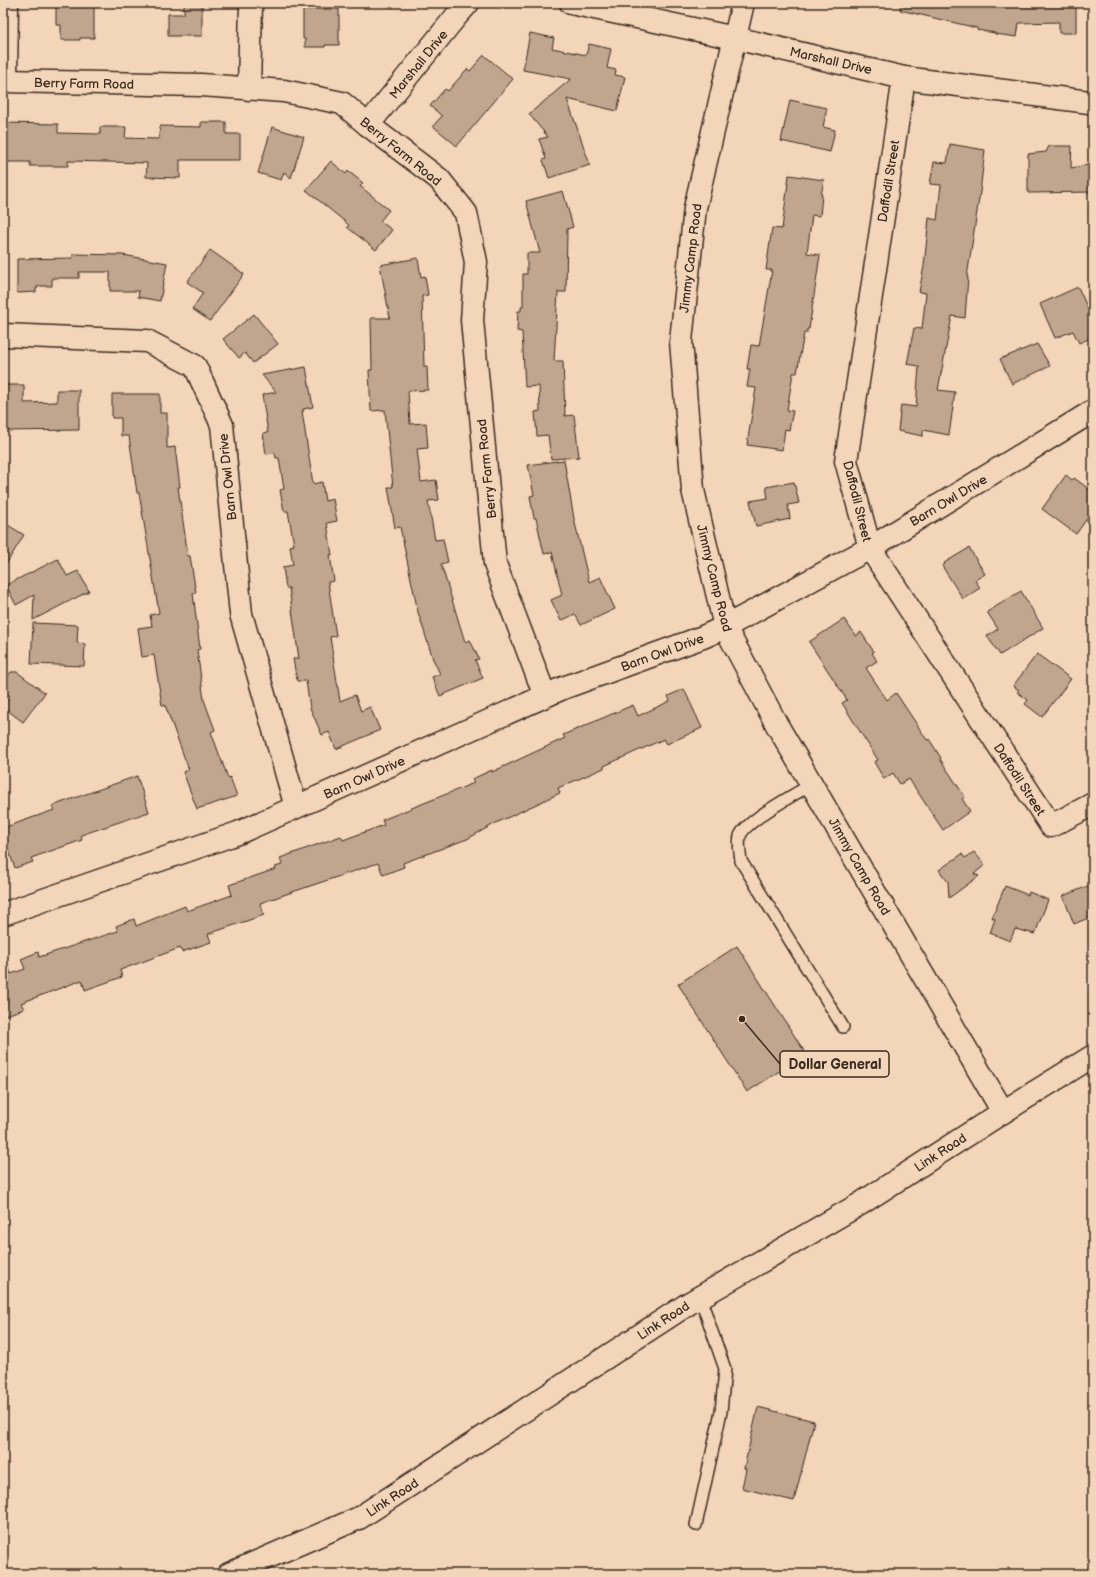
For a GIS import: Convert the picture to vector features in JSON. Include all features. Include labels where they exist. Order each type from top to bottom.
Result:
[{"type":"street","points":[[5,81],[7,3]]},
{"type":"street","points":[[249,89],[251,3]]},
{"type":"street","name":"Marshall Drive","points":[[368,125],[468,3]]},
{"type":"street","name":"Marshall Drive","points":[[571,3],[735,38],[904,78],[1093,102]]},
{"type":"street","name":"Jimmy Camp Road","points":[[743,3],[694,208],[681,341],[693,490],[725,627],[778,725],[1003,1112]]},
{"type":"street","name":"Daffodil Street","points":[[904,78],[846,461],[870,548],[1051,826],[1093,804]]},
{"type":"street","name":"Berry Farm Road","points":[[5,81],[201,85],[284,91],[342,103],[368,125],[439,179],[466,213],[476,262],[472,320],[495,564],[545,696]]},
{"type":"street","name":"Barn Owl Drive","points":[[3,334],[147,341],[195,366],[222,425],[241,614],[296,807]]},
{"type":"street","name":"Barn Owl Drive","points":[[3,914],[238,833],[563,688],[703,637],[725,627],[870,548],[1093,411]]},
{"type":"street","name":"Link Road","points":[[229,1574],[359,1518],[700,1297],[860,1204],[1093,1056]]},
{"type":"lane","points":[[812,784],[751,822],[740,834],[739,847],[741,860],[843,1027]]},
{"type":"lane","points":[[696,1525],[721,1412],[725,1369],[718,1344],[700,1297]]},
{"type":"building","points":[[56,3],[94,3],[94,38],[61,40],[61,25],[56,25]]},
{"type":"building","points":[[184,3],[202,3],[202,36],[168,36],[168,14],[184,14]]},
{"type":"building","points":[[901,3],[1076,3],[1076,33],[1059,33],[1059,22],[1019,23],[1017,37],[995,34],[977,30],[977,28],[900,10]]},
{"type":"building","points":[[303,9],[339,9],[339,45],[305,47],[305,39],[303,39]]},
{"type":"building","points":[[530,33],[554,38],[552,48],[586,55],[589,44],[611,49],[607,68],[616,70],[615,75],[625,77],[617,111],[567,99],[590,165],[549,178],[543,160],[546,159],[539,139],[548,137],[529,114],[571,79],[523,70]]},
{"type":"building","points":[[484,55],[513,79],[457,146],[433,126],[442,116],[430,106],[445,89],[448,91],[467,69],[470,71]]},
{"type":"building","points":[[790,100],[827,108],[823,127],[835,130],[830,152],[781,141]]},
{"type":"building","points":[[201,122],[226,122],[226,134],[240,134],[240,160],[180,160],[180,178],[146,177],[147,163],[68,161],[68,166],[30,166],[30,162],[3,162],[3,123],[58,124],[58,133],[100,134],[100,127],[126,127],[125,138],[159,139],[160,126],[201,127]]},
{"type":"building","points":[[272,127],[304,137],[291,178],[284,172],[281,180],[258,173]]},
{"type":"building","points":[[950,144],[985,150],[967,277],[965,318],[952,316],[938,390],[955,392],[949,435],[923,430],[923,436],[898,431],[901,405],[916,407],[919,366],[907,364],[914,328],[922,329],[926,293],[919,292],[924,266],[929,218],[937,220],[941,185],[930,184],[934,162],[947,163]]},
{"type":"building","points":[[1049,146],[1072,146],[1071,168],[1093,164],[1093,192],[1028,193],[1028,154],[1046,152]]},
{"type":"building","points":[[331,161],[346,174],[348,171],[363,183],[360,186],[389,210],[380,221],[392,230],[376,250],[347,227],[349,225],[306,190]]},
{"type":"building","points":[[789,175],[824,180],[821,195],[820,216],[812,215],[807,253],[820,255],[809,329],[807,329],[807,333],[804,333],[797,373],[793,373],[787,410],[793,411],[789,430],[785,429],[782,450],[747,445],[756,388],[747,387],[750,369],[747,369],[751,345],[759,346],[772,270],[766,270],[772,228],[782,229]]},
{"type":"building","points":[[563,191],[573,227],[567,229],[566,292],[558,292],[554,361],[563,361],[565,416],[574,415],[579,457],[551,459],[548,435],[537,436],[535,412],[540,411],[539,386],[525,387],[522,332],[517,331],[518,311],[521,311],[521,307],[523,307],[523,274],[527,274],[527,253],[540,253],[526,201]]},
{"type":"building","points":[[210,250],[244,274],[210,321],[192,309],[203,293],[187,282]]},
{"type":"building","points":[[73,254],[123,255],[167,263],[160,301],[138,297],[139,291],[110,291],[110,272],[79,272],[79,278],[52,278],[52,286],[38,286],[38,288],[36,288],[36,292],[17,293],[17,259],[73,258]]},
{"type":"building","points":[[418,258],[421,277],[425,276],[428,295],[422,296],[424,367],[427,367],[428,390],[408,391],[410,424],[426,423],[428,448],[417,449],[421,482],[436,480],[439,500],[428,501],[435,540],[443,539],[448,562],[441,564],[465,642],[470,640],[479,659],[475,660],[483,678],[440,696],[432,677],[440,674],[433,659],[418,612],[400,527],[395,528],[388,487],[393,487],[385,410],[371,411],[369,370],[372,370],[371,318],[390,318],[380,265]]},
{"type":"building","points":[[1078,287],[1093,320],[1093,337],[1079,343],[1073,331],[1055,338],[1040,304]]},
{"type":"building","points":[[254,314],[278,344],[253,363],[245,353],[239,358],[223,339]]},
{"type":"building","points":[[1037,344],[1050,366],[1012,384],[1000,359]]},
{"type":"building","points":[[306,367],[313,407],[303,409],[304,411],[302,411],[313,484],[322,482],[325,501],[333,499],[337,521],[327,523],[334,581],[328,582],[336,636],[330,637],[340,701],[355,695],[361,711],[370,707],[380,730],[336,749],[329,732],[322,735],[310,708],[306,681],[297,681],[293,659],[299,659],[289,588],[286,588],[283,567],[293,565],[290,546],[294,545],[288,511],[284,511],[280,490],[284,489],[279,458],[276,458],[275,453],[266,454],[263,433],[268,432],[262,395],[276,392],[262,375]]},
{"type":"building","points":[[3,385],[24,385],[24,403],[57,402],[57,390],[79,390],[79,430],[3,431]]},
{"type":"building","points":[[112,394],[160,394],[160,413],[167,413],[167,448],[175,447],[180,487],[178,487],[188,556],[190,556],[196,593],[193,593],[200,649],[197,650],[204,700],[215,730],[211,732],[228,778],[230,777],[237,796],[197,809],[183,772],[189,770],[165,705],[162,705],[154,655],[142,657],[138,628],[152,626],[150,615],[159,613],[139,493],[137,493],[129,436],[121,436],[121,418],[112,418]]},
{"type":"building","points":[[564,460],[574,519],[589,582],[600,577],[615,609],[581,625],[575,614],[561,621],[551,600],[562,595],[552,552],[544,554],[536,518],[534,518],[530,496],[534,495],[528,465]]},
{"type":"building","points":[[1066,475],[1072,480],[1074,478],[1093,492],[1093,510],[1076,534],[1042,509]]},
{"type":"building","points":[[794,482],[799,503],[788,505],[790,519],[756,526],[750,501],[768,498],[766,487]]},
{"type":"building","points":[[3,522],[24,535],[3,569]]},
{"type":"building","points":[[969,548],[985,574],[975,580],[980,588],[963,599],[942,566],[945,564],[944,563]]},
{"type":"building","points":[[58,559],[67,576],[78,571],[89,591],[33,620],[34,595],[16,605],[6,585]]},
{"type":"building","points":[[1021,591],[1043,628],[1000,655],[987,636],[998,629],[987,612]]},
{"type":"building","points":[[844,619],[856,636],[861,632],[874,652],[872,653],[877,661],[866,668],[887,700],[896,693],[927,740],[929,739],[941,758],[940,759],[965,797],[962,799],[970,811],[943,830],[909,779],[900,784],[893,773],[884,779],[874,762],[878,760],[842,703],[847,700],[809,642]]},
{"type":"building","points":[[33,623],[78,625],[77,643],[85,644],[84,666],[31,664]]},
{"type":"building","points":[[1037,654],[1071,679],[1042,717],[1025,704],[1028,700],[1017,692],[1019,690],[1013,686]]},
{"type":"building","points":[[11,672],[17,672],[45,693],[23,722],[3,707],[10,696],[3,690],[3,682]]},
{"type":"building","points":[[684,689],[702,728],[667,744],[664,739],[604,766],[604,768],[558,788],[560,793],[496,823],[467,839],[403,863],[404,867],[383,875],[378,863],[260,903],[264,915],[208,934],[211,942],[182,952],[180,948],[120,970],[122,977],[85,990],[82,980],[21,1003],[24,1009],[3,1016],[3,959],[5,958],[11,974],[25,969],[21,959],[38,952],[39,957],[118,931],[116,926],[134,919],[136,926],[185,906],[187,911],[232,895],[229,885],[276,869],[275,867],[282,865],[280,858],[341,836],[343,840],[384,825],[382,820],[474,783],[472,779],[492,770],[492,772],[565,738],[563,735],[633,705],[638,716],[670,701],[668,696]]},
{"type":"building","points":[[137,776],[149,812],[81,835],[82,840],[31,858],[33,862],[15,868],[3,835],[3,828],[54,810],[52,806]]},
{"type":"building","points":[[974,852],[985,865],[974,874],[979,876],[949,898],[948,882],[939,870],[962,854],[965,858]]},
{"type":"building","points":[[1093,884],[1093,916],[1074,924],[1063,896]]},
{"type":"building","points":[[1005,886],[1028,895],[1029,892],[1048,900],[1035,934],[1015,929],[1010,941],[990,933],[995,919],[992,918]]},
{"type":"building","points":[[737,946],[806,1054],[747,1092],[678,984]]},
{"type":"building","points":[[758,1407],[814,1421],[794,1501],[742,1488],[746,1469],[744,1468]]},
{"type":"place","name":"Dollar General","points":[[742,1019]]}]
